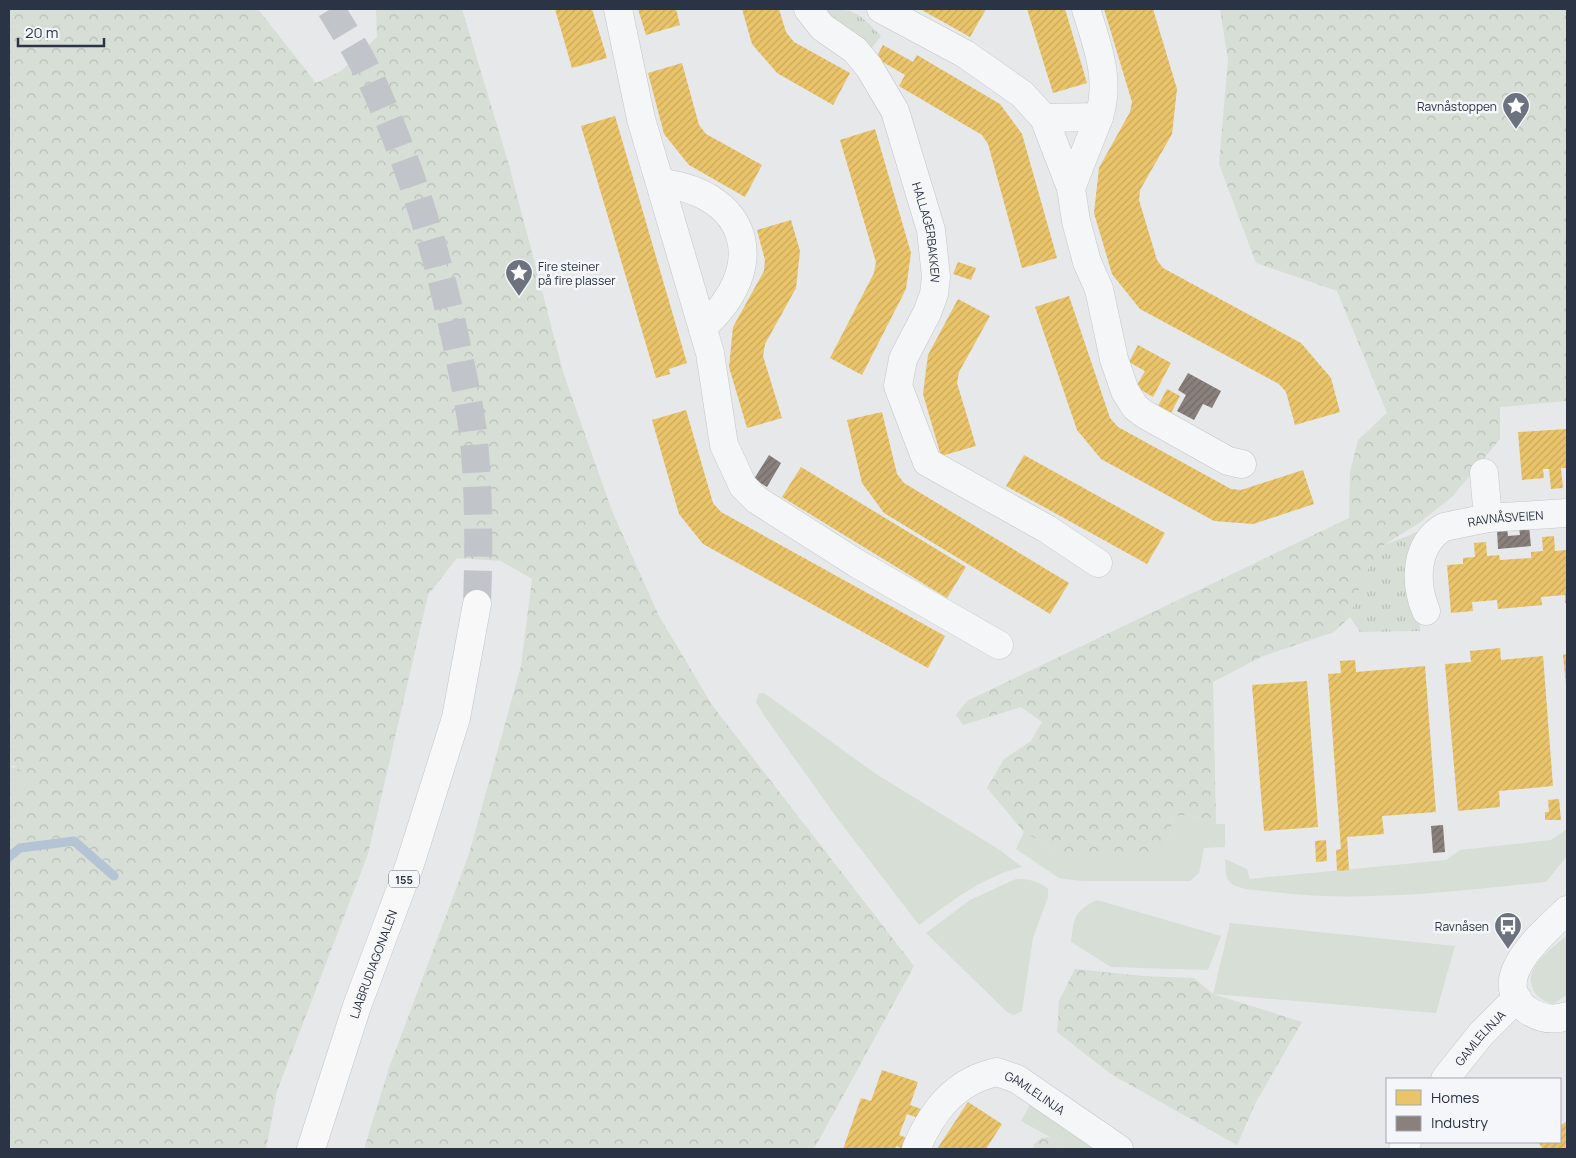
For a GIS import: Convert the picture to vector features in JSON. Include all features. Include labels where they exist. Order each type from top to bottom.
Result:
[{"type":"main road","name":"LJABRUDIAGONALEN","points":[[311,1149],[356,1006],[409,867],[456,718],[477,604]]},
{"type":"street","points":[[618,9],[640,119],[661,183],[687,281],[710,352],[724,446],[743,486],[757,500],[856,563],[999,645]]},
{"type":"street","name":"HALLAGERBAKKEN","points":[[808,9],[822,27],[855,50],[869,67],[895,111],[931,230],[936,277],[934,294],[927,313],[903,360],[898,386],[927,462],[1047,529],[1098,563]]},
{"type":"street","points":[[880,9],[965,54],[1022,94],[1044,118],[1071,188],[1076,221],[1087,262],[1099,289],[1114,359],[1130,399],[1135,407],[1144,414],[1228,461],[1242,464]]},
{"type":"street","points":[[1071,188],[1099,117],[1105,90],[1103,67],[1086,9]]},
{"type":"street","points":[[1044,118],[1099,117]]},
{"type":"street","points":[[661,183],[682,186],[716,201],[731,216],[742,242],[744,261],[740,278],[719,313],[703,327]]},
{"type":"street","points":[[1484,473],[1488,518]]},
{"type":"street","name":"RAVNÅSVEIEN","points":[[1426,611],[1420,585],[1422,549],[1431,536],[1444,527],[1488,518],[1567,513]]},
{"type":"street","points":[[1567,910],[1519,960],[1514,985],[1517,998],[1524,1008],[1534,1015],[1556,1019],[1567,1016]]},
{"type":"street","name":"GAMLELINJA","points":[[1446,1078],[1481,1034],[1517,998]]},
{"type":"street","name":"GAMLELINJA","points":[[916,1149],[924,1131],[942,1104],[964,1084],[997,1072],[1017,1079],[1119,1149]]},
{"type":"green space","points":[[9,9],[258,9],[316,83],[341,71],[377,37],[376,9],[462,9],[509,165],[564,375],[612,511],[659,616],[712,705],[914,966],[814,1149],[364,1149],[389,1068],[469,854],[521,666],[532,579],[501,561],[457,558],[428,595],[368,854],[277,1091],[266,1149],[9,1149],[9,792],[12,789],[15,766],[9,766]]},
{"type":"green space","points":[[822,9],[856,13],[881,36],[870,50],[820,12]]},
{"type":"green space","points":[[1220,9],[1567,9],[1567,401],[1500,407],[1500,439],[1452,497],[1419,523],[1384,545],[1363,578],[1350,617],[1334,632],[1263,656],[1213,682],[1216,824],[1188,815],[1174,816],[1166,845],[1150,859],[1058,852],[1024,832],[987,788],[1004,759],[1031,741],[1042,722],[1021,707],[963,725],[956,715],[967,701],[1349,518],[1350,472],[1358,440],[1387,413],[1337,291],[1256,263],[1219,164],[1228,60]]},
{"type":"green space","points":[[1418,532],[1420,631],[1360,632],[1350,617],[1363,577],[1384,545]]},
{"type":"green space","points":[[764,693],[876,774],[1000,850],[1022,867],[981,883],[919,925],[840,822],[765,717],[756,702],[759,694]]},
{"type":"green space","points":[[9,766],[23,771],[25,783],[9,792]]},
{"type":"green space","points":[[1188,815],[1216,824],[1225,824],[1225,847],[1204,848],[1199,873],[1190,881],[1081,881],[1059,878],[1016,849],[1024,832],[1058,852],[1166,845],[1174,816]]},
{"type":"green space","points":[[1566,830],[1567,856],[1546,882],[1410,894],[1341,896],[1307,895],[1247,889],[1229,882],[1226,873],[1225,859],[1247,869],[1250,879],[1446,860],[1460,850],[1551,840]]},
{"type":"green space","points":[[1016,879],[1029,880],[1041,884],[1048,889],[1048,897],[1033,938],[1022,1011],[1014,1015],[1007,1012],[926,933],[970,900]]},
{"type":"green space","points":[[1097,900],[1221,936],[1208,970],[1111,967],[1071,942],[1074,921],[1079,912]]},
{"type":"green space","points":[[1230,923],[1455,946],[1436,1013],[1213,994]]},
{"type":"green space","points":[[1567,935],[1567,995],[1553,1004],[1536,994],[1531,983],[1532,975],[1540,960]]},
{"type":"green space","points":[[1075,969],[1143,976],[1194,978],[1213,994],[1302,1022],[1255,1104],[1237,1145],[1111,1074],[1057,1032],[1059,1001]]},
{"type":"green space","points":[[1031,1103],[1103,1149],[1066,1149],[1050,1137],[1021,1121]]},
{"type":"green space","points":[[1050,1137],[1066,1149],[1034,1149],[1033,1145],[1041,1138]]},
{"type":"building: Homes","points":[[555,9],[592,9],[607,58],[572,68]]},
{"type":"building: Homes","points":[[638,9],[676,9],[680,25],[646,35]]},
{"type":"building: Homes","points":[[742,9],[779,9],[786,32],[794,42],[850,73],[833,105],[777,73],[752,44]]},
{"type":"building: Homes","points":[[920,9],[986,9],[970,37]]},
{"type":"building: Homes","points":[[1027,9],[1065,9],[1087,83],[1053,93]]},
{"type":"building: Homes","points":[[1104,9],[1153,9],[1177,89],[1172,134],[1140,190],[1139,200],[1157,260],[1163,268],[1301,343],[1331,378],[1340,412],[1295,425],[1286,392],[1279,384],[1140,309],[1112,274],[1094,213],[1099,168],[1130,112],[1132,102]]},
{"type":"building: Homes","points":[[883,45],[913,62],[917,55],[1000,104],[1022,134],[1057,258],[1022,268],[988,144],[982,135],[899,86],[905,75],[876,58]]},
{"type":"building: Homes","points":[[682,63],[699,125],[706,134],[762,165],[745,197],[689,165],[664,134],[648,73]]},
{"type":"building: Homes","points":[[615,116],[687,363],[669,369],[670,374],[656,378],[581,126]]},
{"type":"building: Homes","points":[[875,129],[911,253],[906,289],[862,375],[830,358],[874,273],[876,262],[840,140]]},
{"type":"building: Homes","points":[[791,220],[800,251],[796,288],[765,344],[763,356],[782,418],[747,428],[729,367],[733,327],[764,271],[765,260],[757,230]]},
{"type":"building: Homes","points":[[958,262],[976,268],[971,280],[953,274]]},
{"type":"building: Homes","points":[[1069,296],[1110,418],[1118,427],[1231,489],[1241,490],[1303,470],[1314,504],[1253,524],[1214,521],[1101,459],[1077,430],[1035,307]]},
{"type":"building: Homes","points":[[958,299],[990,316],[959,372],[957,383],[976,446],[941,456],[923,394],[928,355]]},
{"type":"building: Homes","points":[[1138,345],[1171,363],[1153,397],[1136,387],[1145,371],[1129,362]]},
{"type":"building: Homes","points":[[1167,389],[1180,396],[1171,413],[1158,406]]},
{"type":"building: Homes","points":[[686,410],[713,503],[721,512],[945,636],[928,668],[703,544],[679,514],[652,420]]},
{"type":"building: Homes","points":[[882,412],[897,474],[904,483],[1069,583],[1050,614],[884,513],[862,483],[847,420]]},
{"type":"building: Homes","points":[[1567,429],[1567,468],[1561,468],[1563,488],[1551,489],[1549,469],[1543,469],[1544,478],[1522,480],[1518,432]]},
{"type":"building: Homes","points":[[1024,455],[1165,533],[1147,564],[1006,486]]},
{"type":"building: Homes","points":[[801,467],[966,567],[947,598],[782,497]]},
{"type":"building: Homes","points":[[1554,536],[1555,551],[1567,550],[1567,603],[1565,603],[1565,595],[1541,597],[1542,605],[1498,609],[1497,600],[1472,602],[1473,611],[1451,613],[1447,565],[1463,564],[1463,558],[1475,557],[1474,543],[1486,542],[1487,556],[1499,555],[1500,560],[1531,558],[1531,552],[1543,551],[1542,537]]},
{"type":"building: Homes","points":[[1500,648],[1501,660],[1543,656],[1553,786],[1499,791],[1500,807],[1458,811],[1445,664],[1471,662],[1470,651]]},
{"type":"building: Homes","points":[[1567,654],[1567,684],[1566,684],[1563,655]]},
{"type":"building: Homes","points":[[1355,660],[1356,672],[1425,666],[1436,812],[1382,816],[1384,834],[1347,837],[1349,870],[1337,871],[1336,850],[1341,849],[1328,674],[1341,673],[1340,661]]},
{"type":"building: Homes","points":[[1307,681],[1318,827],[1264,831],[1252,685]]},
{"type":"building: Homes","points":[[1559,799],[1561,820],[1545,820],[1545,812],[1549,812],[1548,800]]},
{"type":"building: Homes","points":[[1326,840],[1327,861],[1316,862],[1315,841]]},
{"type":"building: Homes","points":[[882,1070],[918,1082],[910,1105],[921,1109],[918,1118],[907,1114],[899,1135],[910,1139],[904,1149],[896,1146],[895,1149],[843,1149],[861,1098],[871,1101]]},
{"type":"building: Homes","points":[[968,1102],[1002,1124],[986,1149],[937,1149]]},
{"type":"building: Homes","points":[[1567,1121],[1567,1149],[1543,1149],[1539,1143],[1561,1143],[1561,1125]]},
{"type":"building: Industry","points":[[1188,373],[1221,391],[1212,408],[1203,404],[1194,420],[1177,411],[1186,395],[1178,390]]},
{"type":"building: Industry","points":[[769,455],[781,463],[767,487],[754,479]]},
{"type":"building: Industry","points":[[1529,527],[1531,546],[1498,549],[1497,530],[1507,529],[1508,536],[1520,535],[1519,528]]},
{"type":"building: Industry","points":[[1443,825],[1445,852],[1433,853],[1431,826]]},
{"type":"waterway","points":[[9,857],[20,848],[74,841],[114,876]]},
{"type":"tunnel","points":[[331,9],[365,66],[383,106],[420,203],[439,270],[466,389],[474,441],[478,523],[477,604]]},
{"type":"place","name":"Ravnåstoppen","points":[[1516,130]]},
{"type":"place","name":"Fire steiner på fire plasser","points":[[519,297]]},
{"type":"place","name":"Ravnåsen","points":[[1508,950]]}]
